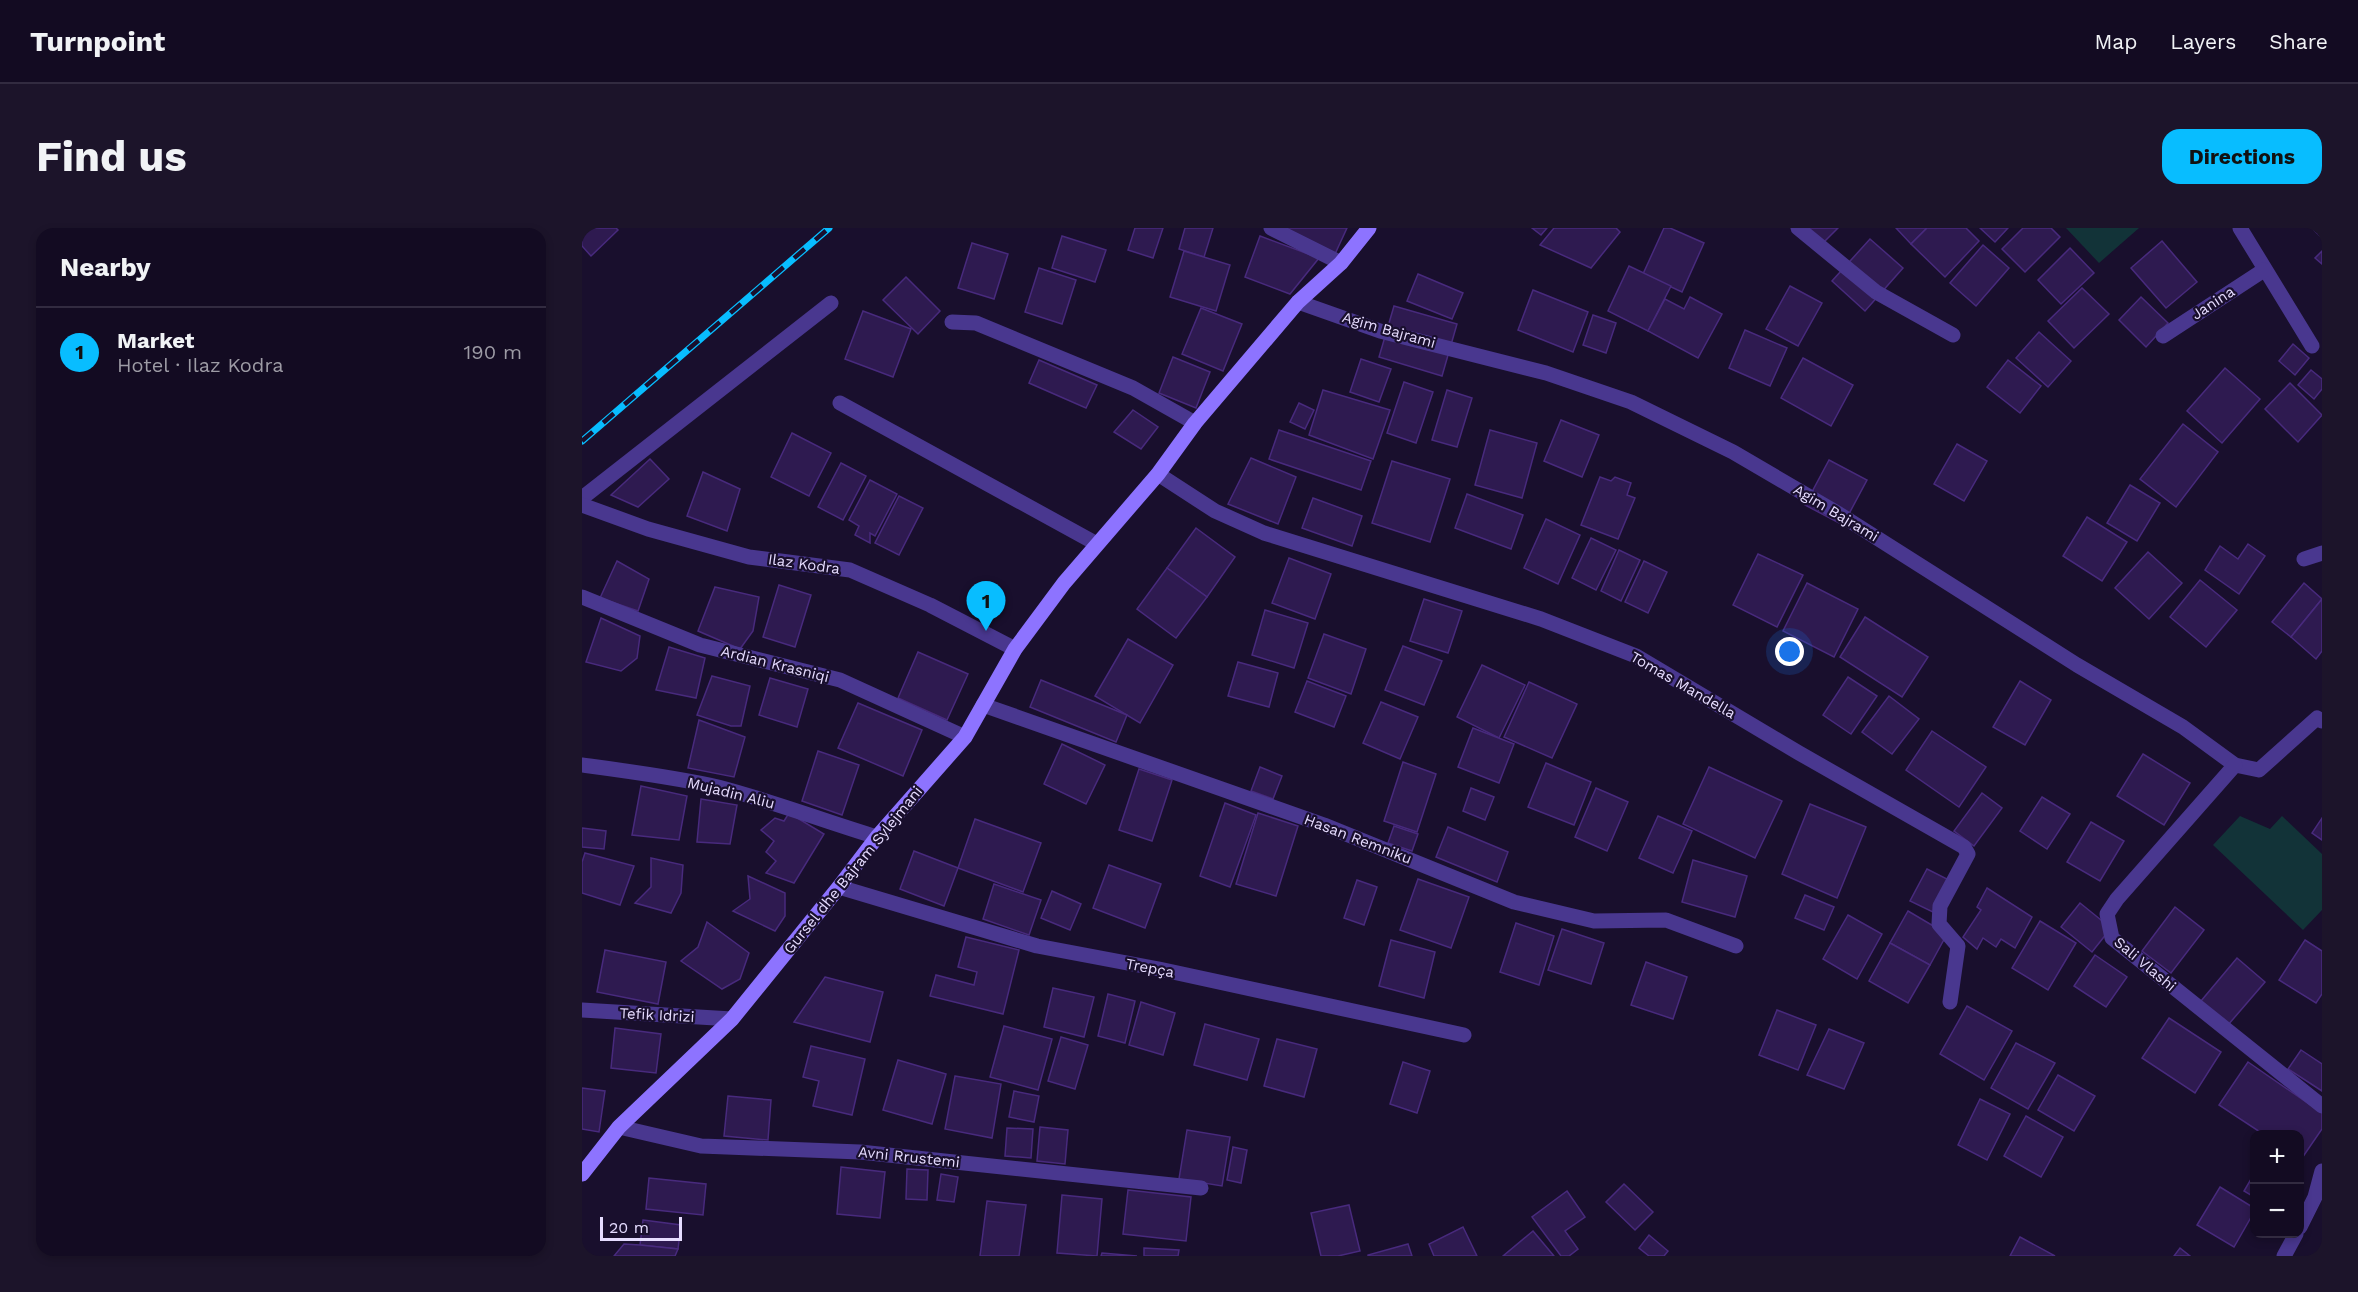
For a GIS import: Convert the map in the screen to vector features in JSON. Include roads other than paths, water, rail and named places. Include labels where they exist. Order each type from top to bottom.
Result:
[{"type":"street","points":[[1271,228],[1341,263]]},
{"type":"street","name":"Gursel dhe Bajram Sylejmani","points":[[582,1174],[619,1127],[732,1019],[877,837],[965,737],[1016,649],[1097,544],[1158,474],[1195,423],[1298,302],[1341,263],[1369,228]]},
{"type":"street","points":[[1798,228],[1876,292],[1953,335]]},
{"type":"street","points":[[2240,228],[2312,346]]},
{"type":"street","name":"Janina","points":[[2163,336],[2264,270]]},
{"type":"street","name":"Agim Bajrami","points":[[1298,302],[1380,331],[1546,373],[1631,402],[1733,452],[1839,514],[2077,664],[2182,727],[2235,765]]},
{"type":"street","points":[[582,498],[831,303]]},
{"type":"street","points":[[952,322],[976,322],[1133,388],[1195,423]]},
{"type":"street","points":[[840,403],[1097,544]]},
{"type":"street","name":"Tomas Mandella","points":[[1158,474],[1215,511],[1264,533],[1541,619],[1636,656],[1964,847],[1968,854],[1940,906],[1939,924],[1958,946],[1950,1002]]},
{"type":"street","name":"Ilaz Kodra","points":[[582,505],[648,529],[749,556],[850,570],[930,605],[1016,649]]},
{"type":"street","points":[[2304,559],[2322,553]]},
{"type":"street","name":"Ardian Krasniqi","points":[[582,597],[700,645],[840,680],[965,737]]},
{"type":"street","name":"Hasan Remniku","points":[[984,705],[1324,825],[1514,902],[1594,921],[1666,920],[1736,946]]},
{"type":"street","points":[[2235,765],[2259,770],[2317,718],[2322,721]]},
{"type":"street","name":"Mujadin Aliu","points":[[582,765],[717,787],[792,808],[877,837]]},
{"type":"street","name":"Sali Vlashi","points":[[2235,765],[2107,914],[2112,938],[2322,1106]]},
{"type":"street","name":"Trepça","points":[[839,887],[1037,946],[1159,969],[1464,1035]]},
{"type":"street","name":"Tefik Idrizi","points":[[582,1010],[732,1019]]},
{"type":"street","name":"Avni Rrustemi","points":[[619,1127],[701,1146],[860,1152],[1201,1188]]},
{"type":"street","points":[[2304,1219],[2315,1197],[2322,1171]]},
{"type":"street","points":[[2284,1256],[2293,1238]]},
{"type":"railway","points":[[582,441],[829,228]]},
{"type":"place","name":"Market","points":[[986,631]]}]
